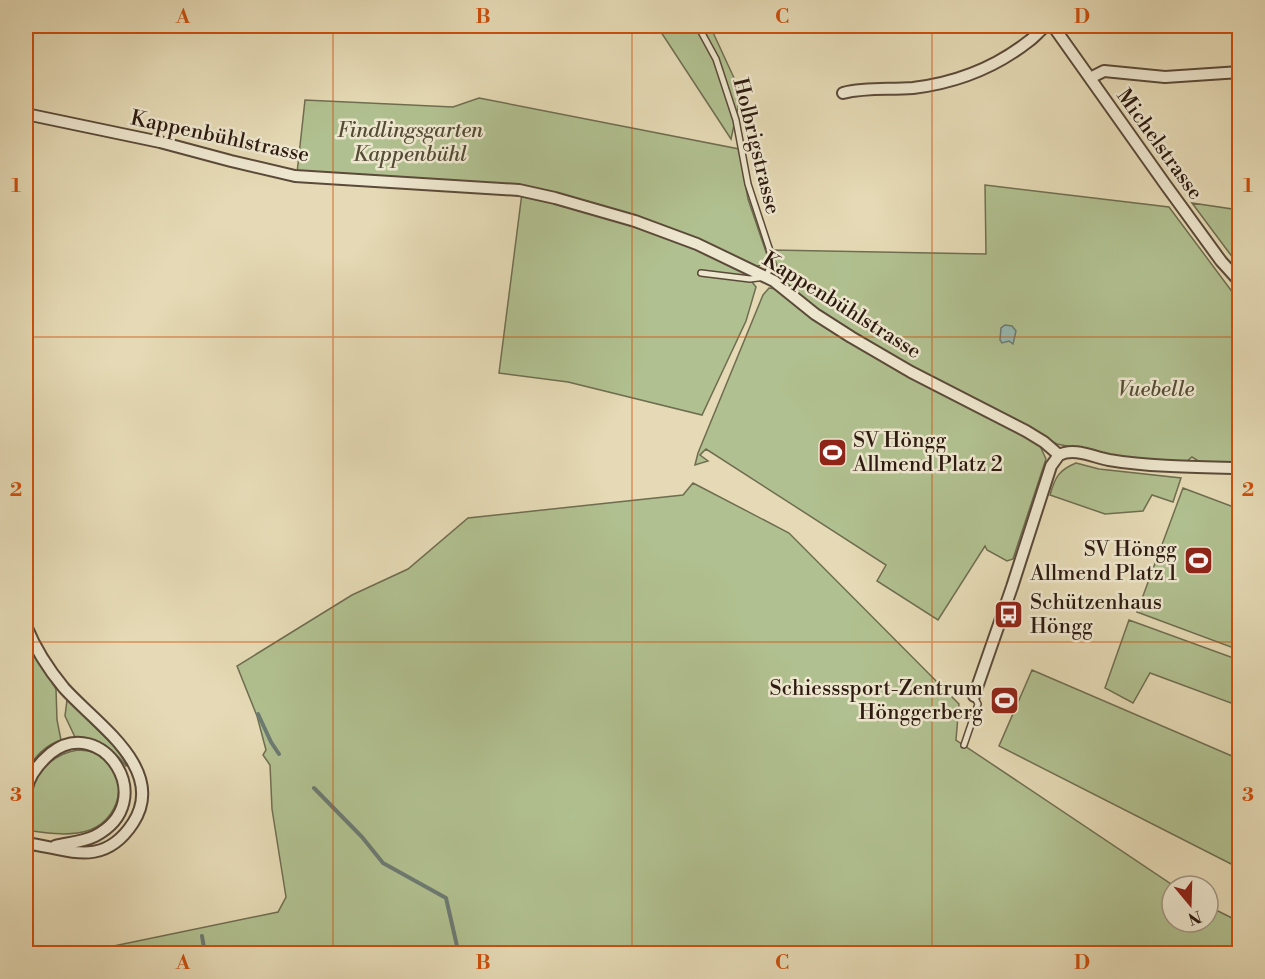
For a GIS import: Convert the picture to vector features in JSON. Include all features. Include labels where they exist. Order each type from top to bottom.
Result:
[{"type":"street","points":[[843,93],[863,88],[914,88],[963,76],[1012,53],[1032,40],[1046,26]]},
{"type":"street","name":"Michelstrasse","points":[[1053,26],[1221,261],[1239,282]]},
{"type":"street","points":[[1090,78],[1104,71],[1165,77],[1239,72]]},
{"type":"street","name":"Kappenbühlstrasse","points":[[26,114],[160,142],[295,176],[519,190],[635,221],[678,237],[774,281],[815,314],[851,338],[911,372],[1026,431],[1059,455]]},
{"type":"street","points":[[974,696],[1051,466],[1059,455],[1072,452],[1108,460],[1167,467],[1239,468]]},
{"type":"street","points":[[26,626],[64,688],[123,747],[134,763],[141,790],[141,804],[136,818],[120,839],[108,847],[78,854],[26,843]]},
{"type":"street","points":[[26,791],[28,781],[42,760],[58,748],[71,744],[84,744],[99,748],[111,757],[119,770],[124,785],[125,801],[119,817],[108,828],[93,837],[52,847]]},
{"type":"lane","name":"Holbrigstrasse","points":[[698,26],[716,59],[736,120],[748,184],[770,251],[771,265],[766,277]]},
{"type":"lane","points":[[701,273],[750,279],[766,277]]},
{"type":"lane","points":[[964,745],[978,704],[974,696]]},
{"type":"green space","points":[[657,26],[710,26],[741,93],[731,139]]},
{"type":"green space","name":"Findlingsgarten Kappenbühl","points":[[479,98],[739,149],[748,199],[767,255],[765,260],[754,268],[555,193],[297,173],[305,100],[453,107]]},
{"type":"green space","name":"Vuebelle","points":[[985,185],[1169,207],[1239,301],[1239,465],[1200,462],[1192,457],[1186,462],[1131,459],[1057,444],[909,369],[812,308],[782,282],[772,250],[986,254]]},
{"type":"green space","points":[[522,193],[604,216],[687,244],[742,269],[756,287],[746,321],[702,415],[568,382],[499,373]]},
{"type":"green space","points":[[1192,203],[1239,210],[1239,266]]},
{"type":"green space","points":[[769,288],[777,289],[1027,436],[1040,446],[1046,459],[1013,559],[1007,561],[987,550],[985,546],[938,620],[877,581],[886,565],[706,449],[700,455],[708,461],[695,465],[763,295]]},
{"type":"green space","points":[[1076,463],[1099,469],[1181,478],[1173,502],[1152,495],[1143,511],[1105,514],[1050,495],[1058,475],[1065,468]]},
{"type":"green space","points":[[693,483],[789,533],[959,704],[956,740],[1160,877],[1160,934],[1220,934],[1220,912],[1240,922],[1239,954],[75,954],[278,912],[286,897],[272,809],[270,765],[263,755],[266,750],[257,716],[237,666],[352,595],[408,569],[468,518],[683,495]]},
{"type":"green space","name":"SV Höngg Allmend Platz 1","points":[[1183,488],[1239,509],[1239,650],[1137,612]]},
{"type":"green space","points":[[1129,620],[1239,660],[1239,706],[1150,673],[1133,703],[1105,688]]},
{"type":"green space","points":[[26,641],[56,689],[57,720],[61,740],[41,752],[26,771],[27,670]]},
{"type":"green space","points":[[1032,670],[1239,759],[1239,868],[999,746]]},
{"type":"green space","points":[[67,700],[117,749],[126,766],[104,746],[91,740],[75,737],[65,716]]},
{"type":"green space","points":[[78,750],[89,751],[105,758],[113,767],[118,779],[119,791],[111,814],[102,823],[82,832],[58,834],[26,830],[25,809],[28,795],[37,777],[50,762],[59,756]]},
{"type":"water","points":[[1005,325],[1012,326],[1016,331],[1013,344],[1009,341],[1002,343],[1000,340],[1001,328]]},
{"type":"waterway","points":[[258,714],[279,754]]},
{"type":"waterway","points":[[314,788],[362,837],[383,863],[446,898],[457,946],[462,954]]},
{"type":"waterway","points":[[202,936],[205,954]]},
{"type":"place","name":"SV Höngg Allmend Platz 2","points":[[832,452]]},
{"type":"place","name":"SV Höngg Allmend Platz 1","points":[[1198,561]]},
{"type":"place","name":"Schützenhaus Höngg","points":[[1009,614]]},
{"type":"place","name":"Schiesssport-Zentrum Hönggerberg","points":[[1004,700]]}]
